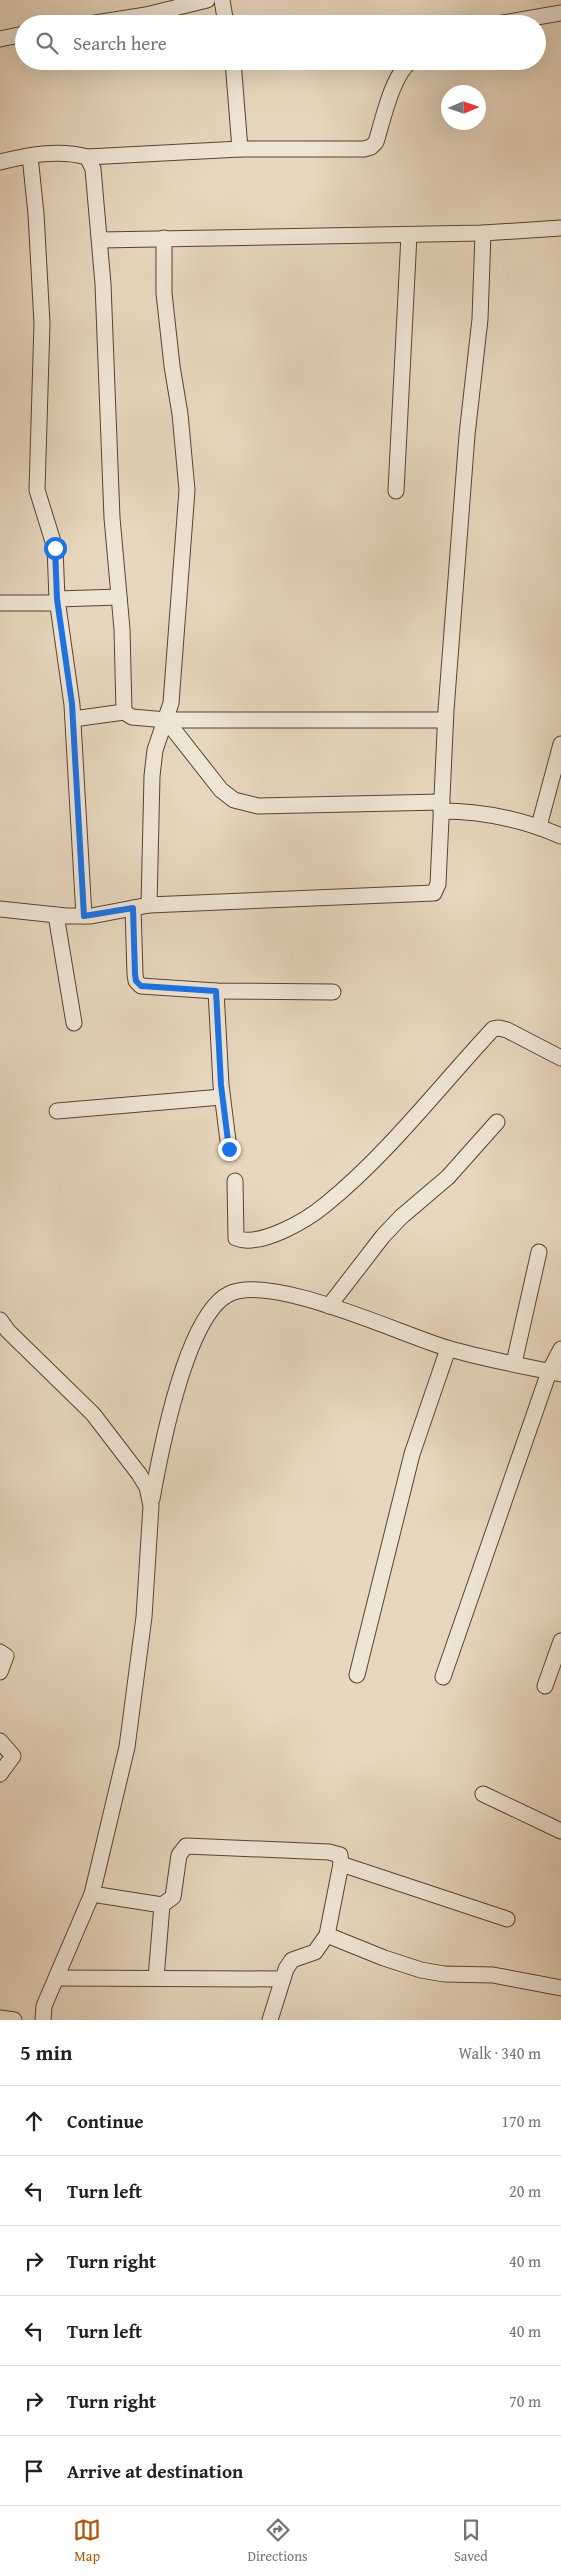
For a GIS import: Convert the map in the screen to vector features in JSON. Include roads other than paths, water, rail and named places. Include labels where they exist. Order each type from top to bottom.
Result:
[{"type":"street","points":[[124,15],[160,6],[207,0]]},
{"type":"street","points":[[222,0],[224,15]]},
{"type":"street","points":[[546,16],[561,13]]},
{"type":"street","points":[[0,39],[15,36]]},
{"type":"street","points":[[234,70],[240,149]]},
{"type":"street","points":[[0,162],[30,156],[72,153],[87,157],[240,149],[364,149],[371,147],[376,142],[393,89],[403,70]]},
{"type":"street","points":[[30,156],[36,214],[42,323],[36,481],[41,508],[55,548],[57,599],[73,719],[84,916]]},
{"type":"street","points":[[87,157],[93,169],[100,240],[112,518],[119,597],[124,712]]},
{"type":"street","points":[[100,240],[409,235],[561,228]]},
{"type":"street","points":[[0,910],[56,916],[84,916],[149,905],[429,895],[434,893],[438,884],[445,720],[467,435],[480,319],[483,233]]},
{"type":"street","points":[[396,491],[409,235]]},
{"type":"street","points":[[149,905],[152,776],[155,750],[166,720],[172,693],[187,490],[180,414],[172,366],[164,293],[164,238]]},
{"type":"street","points":[[0,603],[52,603],[57,599],[119,597]]},
{"type":"street","points":[[73,719],[124,712],[132,717],[166,720],[445,720]]},
{"type":"street","points":[[166,720],[221,790],[234,800],[258,806],[441,806],[492,814],[539,826],[561,836]]},
{"type":"street","points":[[539,826],[561,744]]},
{"type":"street","points":[[133,908],[135,974],[136,981],[141,986],[216,991],[333,992]]},
{"type":"street","points":[[56,916],[74,1023]]},
{"type":"street","points":[[216,991],[222,1097],[229,1149]]},
{"type":"street","points":[[235,1181],[236,1238],[252,1240],[277,1233],[302,1222],[325,1206],[370,1164],[493,1029],[507,1030],[561,1058]]},
{"type":"street","points":[[57,1111],[222,1097]]},
{"type":"street","points":[[329,1306],[401,1216],[448,1176],[497,1122]]},
{"type":"street","points":[[514,1363],[539,1252]]},
{"type":"street","points":[[43,2020],[44,2006],[92,1894],[127,1747],[144,1618],[151,1506],[164,1434],[181,1376],[193,1344],[219,1301],[229,1294],[246,1290],[303,1297],[448,1349],[555,1373]]},
{"type":"street","points":[[0,1320],[8,1331],[93,1414],[139,1474],[147,1487],[151,1506]]},
{"type":"street","points":[[356,1676],[412,1454],[435,1382],[448,1349]]},
{"type":"street","points":[[443,1677],[555,1373],[561,1349]]},
{"type":"street","points":[[545,1686],[561,1641]]},
{"type":"street","points":[[0,1652],[6,1656],[0,1672]]},
{"type":"street","points":[[0,1741],[13,1756],[0,1774]]},
{"type":"street","points":[[483,1794],[561,1831]]},
{"type":"street","points":[[92,1894],[162,1905],[173,1897],[179,1855],[186,1846],[335,1853],[340,1855],[341,1864],[327,1934],[315,1952],[292,1960],[283,1979],[270,2020]]},
{"type":"street","points":[[341,1864],[507,1919]]},
{"type":"street","points":[[156,1978],[162,1905]]},
{"type":"street","points":[[327,1934],[384,1958],[421,1970],[444,1974],[493,1975],[561,1988]]},
{"type":"street","points":[[56,1978],[283,1979]]},
{"type":"street","points":[[0,2018],[14,2020]]}]
